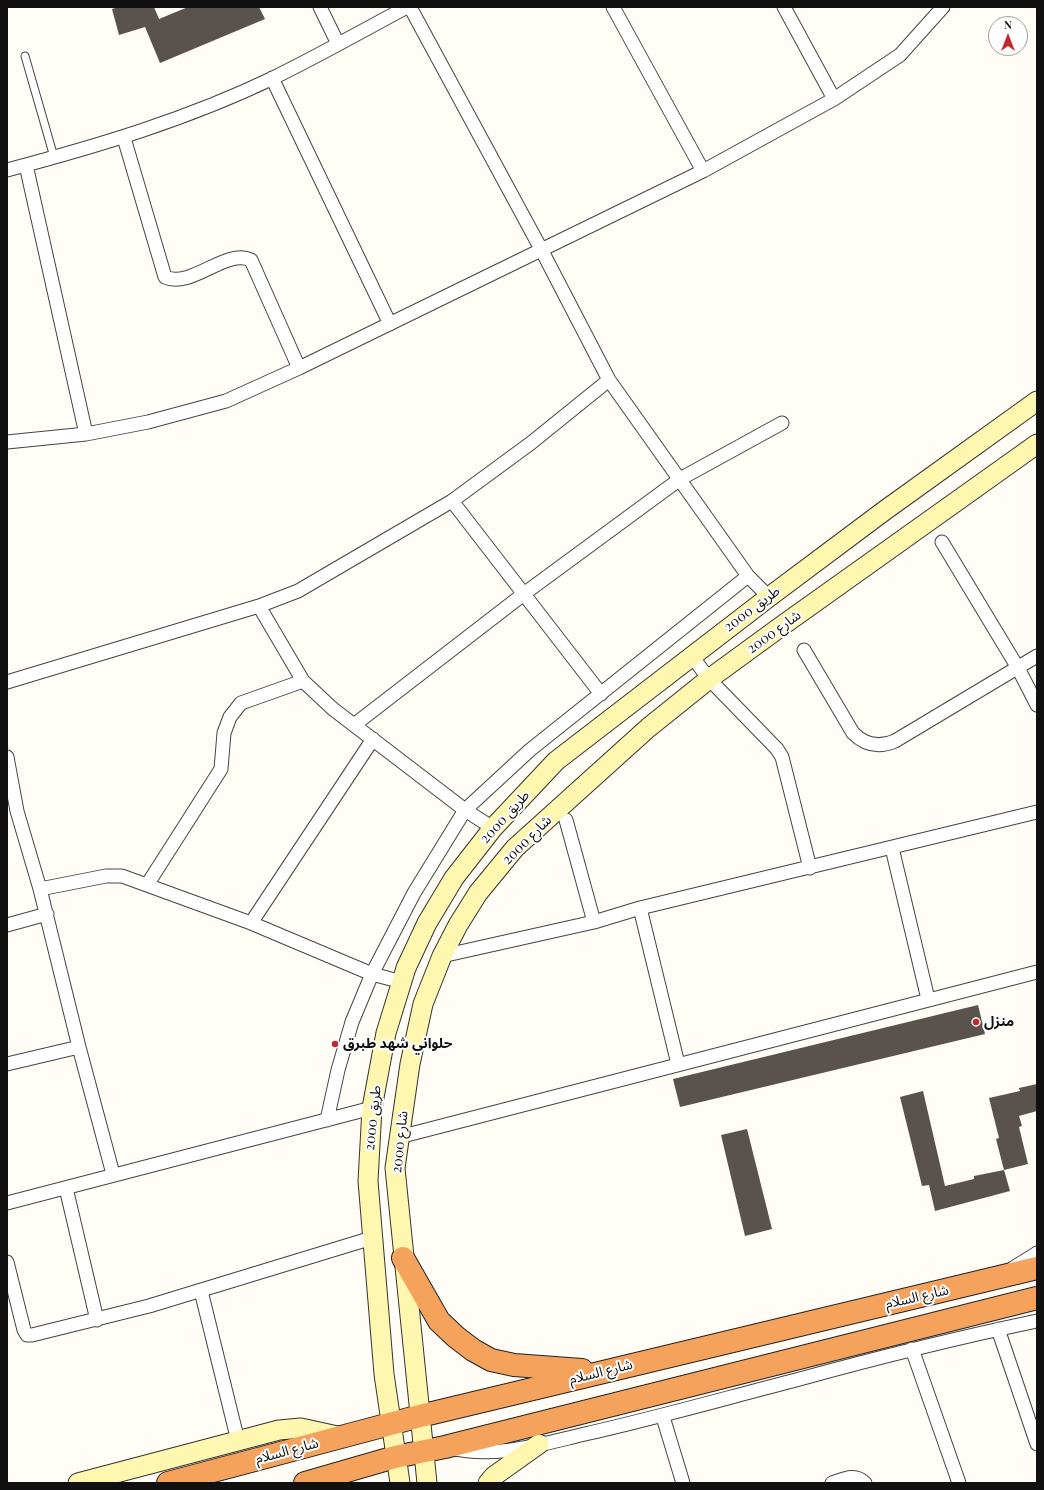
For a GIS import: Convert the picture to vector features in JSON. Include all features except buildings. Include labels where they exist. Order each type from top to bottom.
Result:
[{"type":"highway","points":[[403,1258],[439,1321],[468,1346],[491,1360],[514,1365],[572,1370],[613,1369]]},
{"type":"highway","name":"شارع السلام","points":[[168,1483],[420,1416],[1037,1268]]},
{"type":"highway","name":"شارع السلام","points":[[305,1483],[395,1457],[446,1447],[1037,1298]]},
{"type":"street","points":[[320,7],[338,44]]},
{"type":"street","points":[[7,170],[124,138],[200,109],[272,78],[407,7]]},
{"type":"street","points":[[410,7],[541,249],[609,380],[748,576],[769,597]]},
{"type":"street","points":[[613,7],[703,171]]},
{"type":"street","points":[[784,7],[834,99]]},
{"type":"street","points":[[7,442],[86,434],[148,422],[226,401],[299,368],[703,171],[834,99],[900,55],[943,7]]},
{"type":"street","points":[[272,78],[390,324]]},
{"type":"street","points":[[124,138],[165,278],[176,280],[239,257],[251,260],[299,368]]},
{"type":"street","points":[[26,165],[86,434]]},
{"type":"street","points":[[7,682],[259,606],[298,590],[452,500],[531,443],[609,380]]},
{"type":"street","name":"طريق 2000","points":[[400,1483],[384,1374],[368,1181],[372,1108],[386,1033],[406,968],[427,923],[454,878],[493,828],[556,761],[769,597],[884,511],[1037,401]]},
{"type":"street","points":[[354,725],[524,593],[680,479],[782,423]]},
{"type":"street","name":"شارع 2000","points":[[427,1483],[395,1168],[410,1064],[423,1004],[442,956],[478,893],[516,848],[648,728],[709,679],[1035,449]]},
{"type":"street","points":[[452,500],[601,694]]},
{"type":"street","points":[[942,542],[1018,668],[1037,705]]},
{"type":"street","points":[[327,1120],[338,1070],[352,1022],[372,974],[414,893],[465,810],[530,750],[748,576]]},
{"type":"street","points":[[259,606],[303,681],[333,709],[465,810],[493,828]]},
{"type":"street","points":[[804,650],[853,733],[863,741],[876,745],[895,741],[1037,656]]},
{"type":"street","points":[[692,655],[709,679],[777,749],[782,757],[810,868]]},
{"type":"street","points":[[147,885],[221,769],[224,733],[230,716],[241,704],[303,681]]},
{"type":"street","points":[[251,924],[373,739]]},
{"type":"street","points":[[7,757],[12,812],[40,889],[47,914],[79,1047],[113,1174]]},
{"type":"street","points":[[442,956],[594,922],[640,908],[1037,812]]},
{"type":"street","points":[[566,820],[594,922]]},
{"type":"street","points":[[892,848],[928,999]]},
{"type":"street","points":[[40,889],[106,876],[122,876],[251,924],[372,974],[402,982]]},
{"type":"street","points":[[640,908],[678,1064]]},
{"type":"street","points":[[7,925],[47,914]]},
{"type":"street","points":[[399,1137],[1037,972]]},
{"type":"street","points":[[7,1064],[79,1047]]},
{"type":"street","points":[[7,1203],[113,1174],[372,1108]]},
{"type":"street","points":[[66,1188],[97,1320]]},
{"type":"street","points":[[7,1262],[24,1330],[27,1335],[97,1320],[201,1291],[372,1238]]},
{"type":"street","points":[[997,1278],[1037,1253]]},
{"type":"street","points":[[201,1291],[238,1441]]},
{"type":"street","points":[[446,1447],[470,1453],[484,1453],[539,1444],[663,1416],[912,1349],[1037,1321]]},
{"type":"street","points":[[998,1329],[1037,1444]]},
{"type":"street","points":[[912,1349],[959,1483]]},
{"type":"street","points":[[663,1416],[683,1483]]},
{"type":"street","points":[[78,1483],[279,1430],[301,1428],[342,1437]]},
{"type":"street","points":[[488,1483],[494,1476],[539,1444]]},
{"type":"street","points":[[832,1483],[853,1477],[861,1479],[865,1483]]},
{"type":"lane","points":[[24,56],[54,157]]},
{"type":"place","name":"منزل","points":[[976,1022]]},
{"type":"place","name":"حلواني شهد طبرق","points":[[335,1044]]}]
